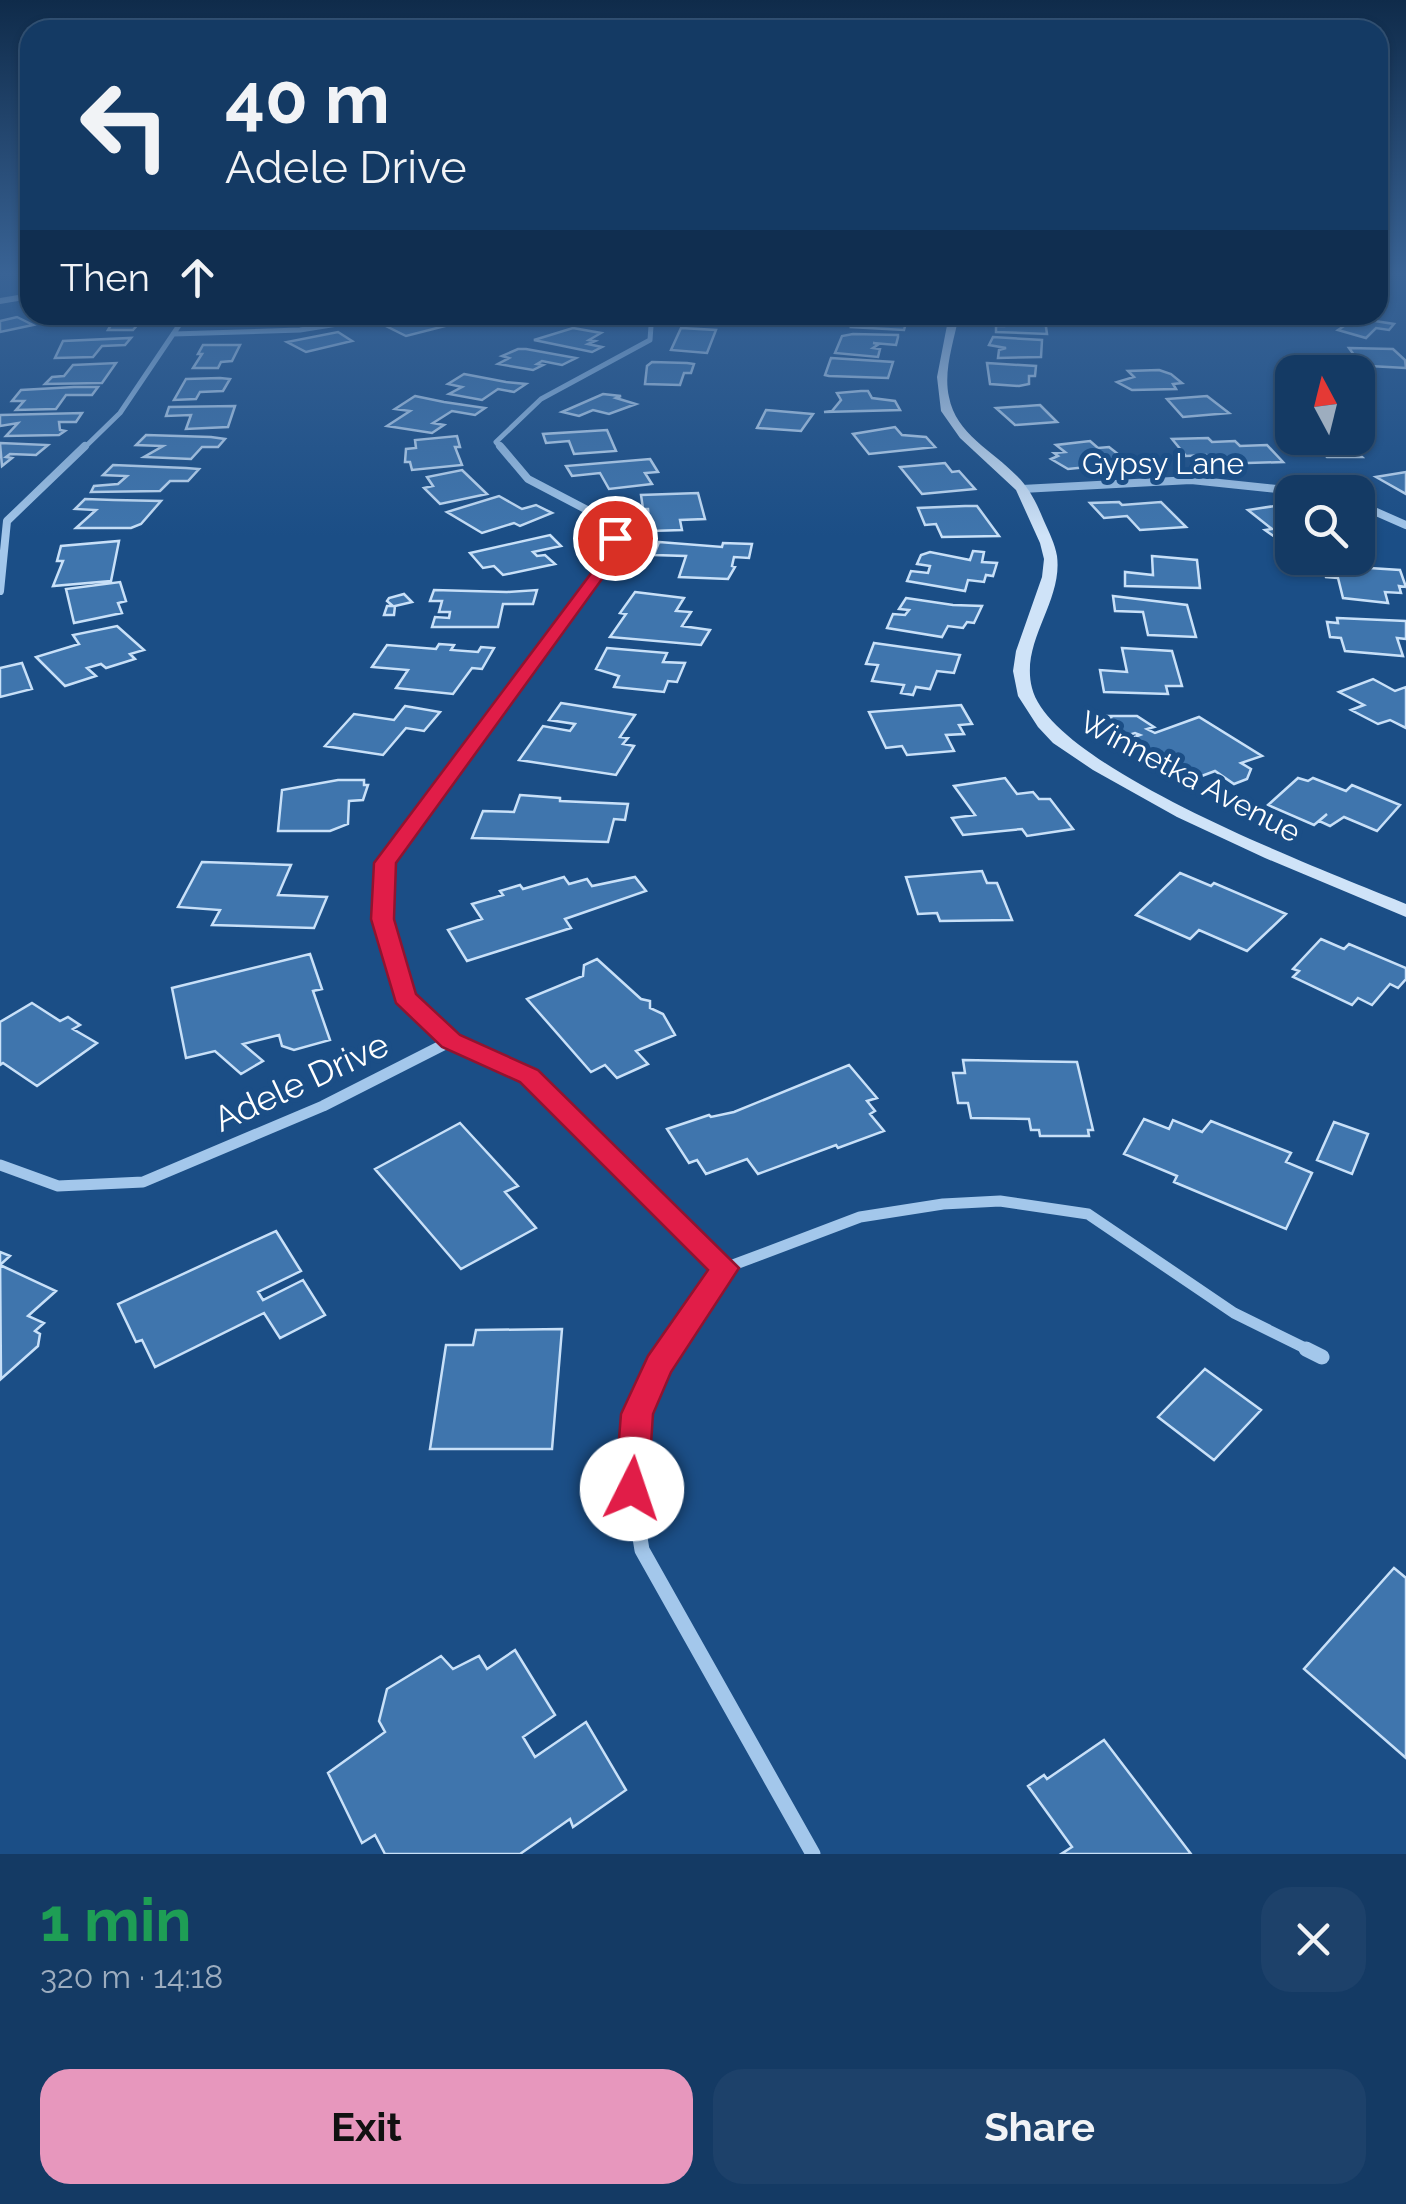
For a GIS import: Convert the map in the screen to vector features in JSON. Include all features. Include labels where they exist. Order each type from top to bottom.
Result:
[{"type":"main road","name":"Winnetka Avenue","points":[[946,363],[942,391],[945,407],[954,423],[1022,489],[1050,550],[1046,590],[1022,652],[1024,690],[1055,737],[1152,795],[1246,844],[1406,911]]},
{"type":"street","points":[[0,590],[7,520],[120,414],[154,363]]},
{"type":"street","points":[[614,363],[533,402],[512,418],[496,442],[528,479],[593,513],[615,538],[602,568],[385,863],[382,919],[405,998],[451,1041],[529,1076],[725,1268]]},
{"type":"street","name":"Gypsy Lane","points":[[1022,489],[1192,480],[1275,489]]},
{"type":"street","points":[[1375,511],[1406,525]]},
{"type":"street","name":"Adele Drive","points":[[0,1164],[58,1186],[144,1182],[323,1106],[451,1041]]},
{"type":"street","points":[[813,1854],[642,1550],[632,1489],[637,1414],[658,1365],[725,1268],[860,1218],[943,1204],[1000,1201],[1088,1214],[1234,1313],[1322,1356]]},
{"type":"building","points":[[116,363],[102,383],[45,384],[52,377],[64,376],[73,365]]},
{"type":"building","points":[[197,363],[221,363],[218,368],[193,368]]},
{"type":"building","points":[[539,363],[543,365],[533,370],[498,364]]},
{"type":"building","points":[[651,363],[694,364],[691,373],[684,373],[680,385],[645,384],[647,366]]},
{"type":"building","points":[[829,363],[893,363],[888,378],[825,375]]},
{"type":"building","points":[[987,363],[1036,366],[1035,376],[1029,376],[1029,384],[1019,386],[990,384]]},
{"type":"building","points":[[1375,363],[1405,363],[1406,368],[1375,366]]},
{"type":"building","points":[[1159,370],[1182,383],[1173,384],[1176,389],[1132,390],[1117,382],[1134,377],[1128,371]]},
{"type":"building","points":[[464,374],[526,384],[514,392],[498,389],[482,400],[449,394],[462,387],[448,384]]},
{"type":"building","points":[[186,379],[230,379],[223,391],[200,392],[196,399],[174,400]]},
{"type":"building","points":[[98,387],[92,395],[66,395],[56,409],[16,410],[24,401],[12,401],[21,390]]},
{"type":"building","points":[[868,391],[872,398],[895,401],[900,410],[824,412],[832,411],[841,400],[837,393]]},
{"type":"building","points":[[603,394],[621,396],[616,398],[636,404],[609,414],[593,410],[579,416],[562,412]]},
{"type":"building","points":[[415,396],[485,408],[475,415],[452,411],[433,423],[444,425],[432,433],[387,426],[410,411],[395,409]]},
{"type":"building","points":[[1207,396],[1229,413],[1183,417],[1167,399]]},
{"type":"building","points":[[1040,405],[1057,422],[1015,425],[996,408]]},
{"type":"building","points":[[235,406],[228,427],[186,429],[191,415],[166,416],[169,407]]},
{"type":"building","points":[[766,410],[813,414],[801,431],[757,428]]},
{"type":"building","points":[[82,413],[76,422],[59,422],[60,430],[65,431],[59,435],[6,436],[18,423],[0,426],[0,415]]},
{"type":"building","points":[[895,427],[902,435],[926,437],[935,447],[869,454],[853,434]]},
{"type":"building","points":[[607,430],[616,451],[574,454],[569,441],[546,443],[543,434]]},
{"type":"building","points":[[146,435],[225,439],[218,447],[202,447],[191,459],[144,457],[163,446],[136,445]]},
{"type":"building","points":[[457,436],[460,447],[455,447],[462,465],[412,470],[410,462],[405,462],[406,449],[416,448],[415,440]]},
{"type":"building","points":[[1208,438],[1212,442],[1235,441],[1240,446],[1267,445],[1283,462],[1214,464],[1206,455],[1186,456],[1172,439]]},
{"type":"building","points":[[1090,441],[1098,448],[1109,447],[1123,458],[1112,459],[1117,464],[1068,469],[1051,459],[1058,456],[1054,453],[1065,452],[1056,445]]},
{"type":"building","points":[[0,443],[48,445],[36,455],[10,454],[6,457],[12,458],[2,466]]},
{"type":"building","points":[[1325,455],[1362,457],[1327,457]]},
{"type":"building","points":[[650,459],[658,472],[645,473],[652,484],[609,489],[600,473],[572,476],[566,466]]},
{"type":"building","points":[[945,463],[952,472],[959,471],[975,489],[922,494],[900,467]]},
{"type":"building","points":[[113,465],[199,469],[188,481],[170,481],[160,491],[91,492],[94,486],[118,484],[127,476],[103,475]]},
{"type":"building","points":[[462,470],[487,494],[440,504],[424,488],[433,486],[427,477]]},
{"type":"building","points":[[1406,472],[1406,494],[1376,477]]},
{"type":"building","points":[[698,493],[705,519],[680,520],[682,530],[650,531],[648,509],[643,509],[641,495]]},
{"type":"building","points":[[499,496],[522,509],[536,505],[552,513],[520,526],[514,523],[482,533],[447,512]]},
{"type":"building","points":[[85,499],[161,501],[141,524],[131,528],[76,528],[96,510],[75,509]]},
{"type":"building","points":[[1161,502],[1186,527],[1140,530],[1127,516],[1104,518],[1090,503]]},
{"type":"building","points":[[977,506],[999,536],[942,537],[936,524],[925,525],[918,508]]},
{"type":"building","points":[[1275,506],[1275,537],[1265,530],[1272,529],[1248,510]]},
{"type":"building","points":[[550,535],[561,546],[533,552],[545,555],[555,564],[503,575],[494,566],[483,568],[470,553]]},
{"type":"building","points":[[119,541],[111,581],[53,586],[63,561],[57,561],[61,546]]},
{"type":"building","points":[[659,542],[722,547],[723,543],[752,544],[749,558],[734,557],[735,567],[728,579],[679,577],[686,556],[654,555]]},
{"type":"building","points":[[973,551],[984,552],[982,562],[997,563],[993,576],[986,575],[984,582],[968,580],[965,591],[907,581],[911,571],[928,573],[930,566],[917,564],[921,555],[930,552],[970,560]]},
{"type":"building","points":[[1152,556],[1197,560],[1200,588],[1125,586],[1125,572],[1153,575]]},
{"type":"building","points":[[1375,568],[1400,570],[1406,587],[1399,586],[1401,593],[1385,592],[1388,603],[1343,598],[1338,578],[1326,577],[1375,575]]},
{"type":"building","points":[[120,582],[126,601],[118,603],[122,613],[74,623],[66,589]]},
{"type":"building","points":[[434,590],[537,590],[533,604],[503,604],[498,627],[432,627],[435,617],[449,618],[450,612],[439,612],[442,601],[430,601]]},
{"type":"building","points":[[635,592],[684,598],[676,611],[691,612],[682,626],[710,630],[701,645],[610,637]]},
{"type":"building","points":[[404,594],[412,602],[395,606],[394,615],[384,615],[387,606],[393,606],[387,601],[389,598]]},
{"type":"building","points":[[1113,596],[1187,605],[1196,637],[1148,635],[1143,612],[1115,611]]},
{"type":"building","points":[[906,598],[982,606],[974,623],[967,622],[963,628],[948,626],[942,637],[887,628],[893,614],[905,615],[909,610],[899,609]]},
{"type":"building","points":[[1337,618],[1406,621],[1406,639],[1397,638],[1403,656],[1345,651],[1341,638],[1330,637],[1327,622],[1338,623]]},
{"type":"building","points":[[117,626],[144,650],[130,654],[135,659],[106,668],[101,664],[87,668],[96,676],[65,686],[36,657],[79,644],[73,635]]},
{"type":"building","points":[[874,643],[960,655],[954,673],[937,671],[930,689],[916,687],[913,695],[901,693],[904,685],[872,681],[878,665],[866,664]]},
{"type":"building","points":[[439,644],[454,645],[451,650],[478,652],[481,647],[494,648],[482,669],[472,668],[453,694],[396,688],[408,670],[372,667],[387,645],[436,649]]},
{"type":"building","points":[[607,648],[667,653],[663,662],[685,663],[677,682],[668,681],[664,692],[614,687],[619,676],[596,669]]},
{"type":"building","points":[[1122,648],[1172,651],[1182,686],[1166,686],[1168,694],[1104,692],[1100,670],[1127,672]]},
{"type":"building","points":[[22,663],[32,689],[0,697],[0,668]]},
{"type":"building","points":[[1373,679],[1395,691],[1406,687],[1406,728],[1390,720],[1378,724],[1351,710],[1364,705],[1339,692]]},
{"type":"building","points":[[561,703],[635,715],[620,737],[628,738],[623,744],[634,746],[616,775],[519,760],[543,726],[570,731],[575,724],[549,720]]},
{"type":"building","points":[[961,705],[972,724],[959,725],[964,734],[946,735],[954,751],[907,755],[902,746],[886,748],[869,712]]},
{"type":"building","points":[[405,706],[440,712],[424,731],[406,728],[383,755],[325,746],[354,714],[394,720]]},
{"type":"building","points":[[1108,716],[1137,716],[1154,727],[1147,729],[1155,733],[1199,717],[1262,756],[1241,763],[1251,769],[1247,779],[1234,784],[1215,771],[1199,777],[1129,739],[1140,735],[1125,736],[1105,721],[1111,718]]},
{"type":"building","points":[[1005,778],[1017,794],[1033,792],[1039,799],[1050,799],[1073,829],[1027,836],[1022,829],[963,835],[952,818],[975,815],[954,786]]},
{"type":"building","points":[[1298,778],[1313,778],[1346,791],[1352,785],[1400,805],[1377,831],[1344,817],[1330,826],[1319,821],[1327,814],[1314,825],[1268,805]]},
{"type":"building","points":[[338,780],[364,780],[364,785],[368,785],[363,800],[349,801],[348,824],[330,831],[278,831],[282,790]]},
{"type":"building","points":[[520,795],[628,804],[625,820],[614,819],[608,842],[472,838],[483,811],[514,812]]},
{"type":"building","points":[[202,862],[291,865],[278,895],[327,897],[314,928],[212,925],[220,910],[178,907]]},
{"type":"building","points":[[982,871],[987,883],[997,883],[1012,920],[940,921],[937,913],[918,914],[906,877]]},
{"type":"building","points":[[1180,873],[1286,914],[1247,951],[1199,930],[1190,939],[1136,915]]},
{"type":"building","points":[[564,877],[569,884],[587,879],[592,886],[635,877],[646,891],[565,919],[571,928],[467,961],[448,930],[482,919],[472,904],[503,895],[500,891],[520,885],[523,889]]},
{"type":"building","points":[[1321,939],[1344,949],[1349,944],[1406,968],[1406,979],[1398,988],[1390,984],[1372,1005],[1358,998],[1352,1005],[1293,977],[1299,971],[1293,969]]},
{"type":"building","points":[[310,954],[322,989],[313,991],[330,1040],[294,1050],[282,1046],[279,1035],[243,1044],[263,1061],[241,1074],[215,1051],[186,1058],[172,988]]},
{"type":"building","points":[[597,959],[641,999],[650,1001],[650,1008],[663,1014],[675,1035],[636,1051],[648,1064],[617,1078],[605,1065],[591,1072],[527,999],[583,976],[584,965]]},
{"type":"building","points":[[32,1003],[60,1021],[68,1017],[80,1025],[73,1029],[97,1043],[37,1086],[3,1063],[0,1065],[0,1022]]},
{"type":"building","points":[[963,1060],[1077,1062],[1093,1130],[1088,1130],[1089,1136],[1040,1136],[1039,1130],[1031,1130],[1029,1119],[971,1118],[968,1103],[958,1103],[953,1073],[965,1073]]},
{"type":"building","points":[[849,1065],[877,1098],[867,1101],[875,1111],[870,1114],[884,1131],[758,1174],[747,1159],[706,1174],[697,1160],[689,1163],[667,1129],[709,1115],[734,1112]]},
{"type":"building","points":[[1144,1119],[1169,1129],[1173,1120],[1202,1132],[1211,1121],[1291,1153],[1286,1162],[1312,1173],[1286,1229],[1174,1182],[1177,1176],[1124,1154]]},
{"type":"building","points":[[1334,1122],[1368,1134],[1352,1174],[1317,1160]]},
{"type":"building","points":[[460,1123],[518,1186],[505,1192],[536,1228],[461,1269],[375,1169]]},
{"type":"building","points":[[276,1231],[301,1271],[258,1292],[263,1300],[303,1280],[325,1315],[280,1338],[264,1313],[155,1367],[142,1340],[136,1342],[118,1304]]},
{"type":"building","points":[[0,1252],[10,1256],[0,1265]]},
{"type":"building","points":[[0,1265],[56,1291],[28,1316],[44,1323],[35,1331],[40,1334],[38,1346],[1,1379]]},
{"type":"building","points":[[562,1329],[552,1449],[430,1449],[446,1345],[473,1345],[476,1330]]},
{"type":"building","points":[[1205,1369],[1261,1410],[1214,1460],[1158,1417]]},
{"type":"building","points":[[1394,1568],[1406,1578],[1406,1758],[1304,1669]]},
{"type":"building","points":[[515,1650],[555,1715],[523,1737],[535,1757],[586,1722],[626,1790],[573,1827],[570,1819],[520,1854],[385,1854],[375,1835],[362,1843],[328,1773],[385,1732],[379,1721],[387,1689],[441,1656],[453,1669],[479,1656],[487,1669]]},
{"type":"building","points":[[1104,1740],[1191,1854],[1061,1854],[1072,1847],[1028,1786],[1044,1775],[1047,1779]]},
{"type":"route","points":[[615,538],[602,568],[385,863],[382,919],[405,998],[451,1041],[529,1076],[725,1268],[658,1365],[637,1414],[632,1489]]}]
